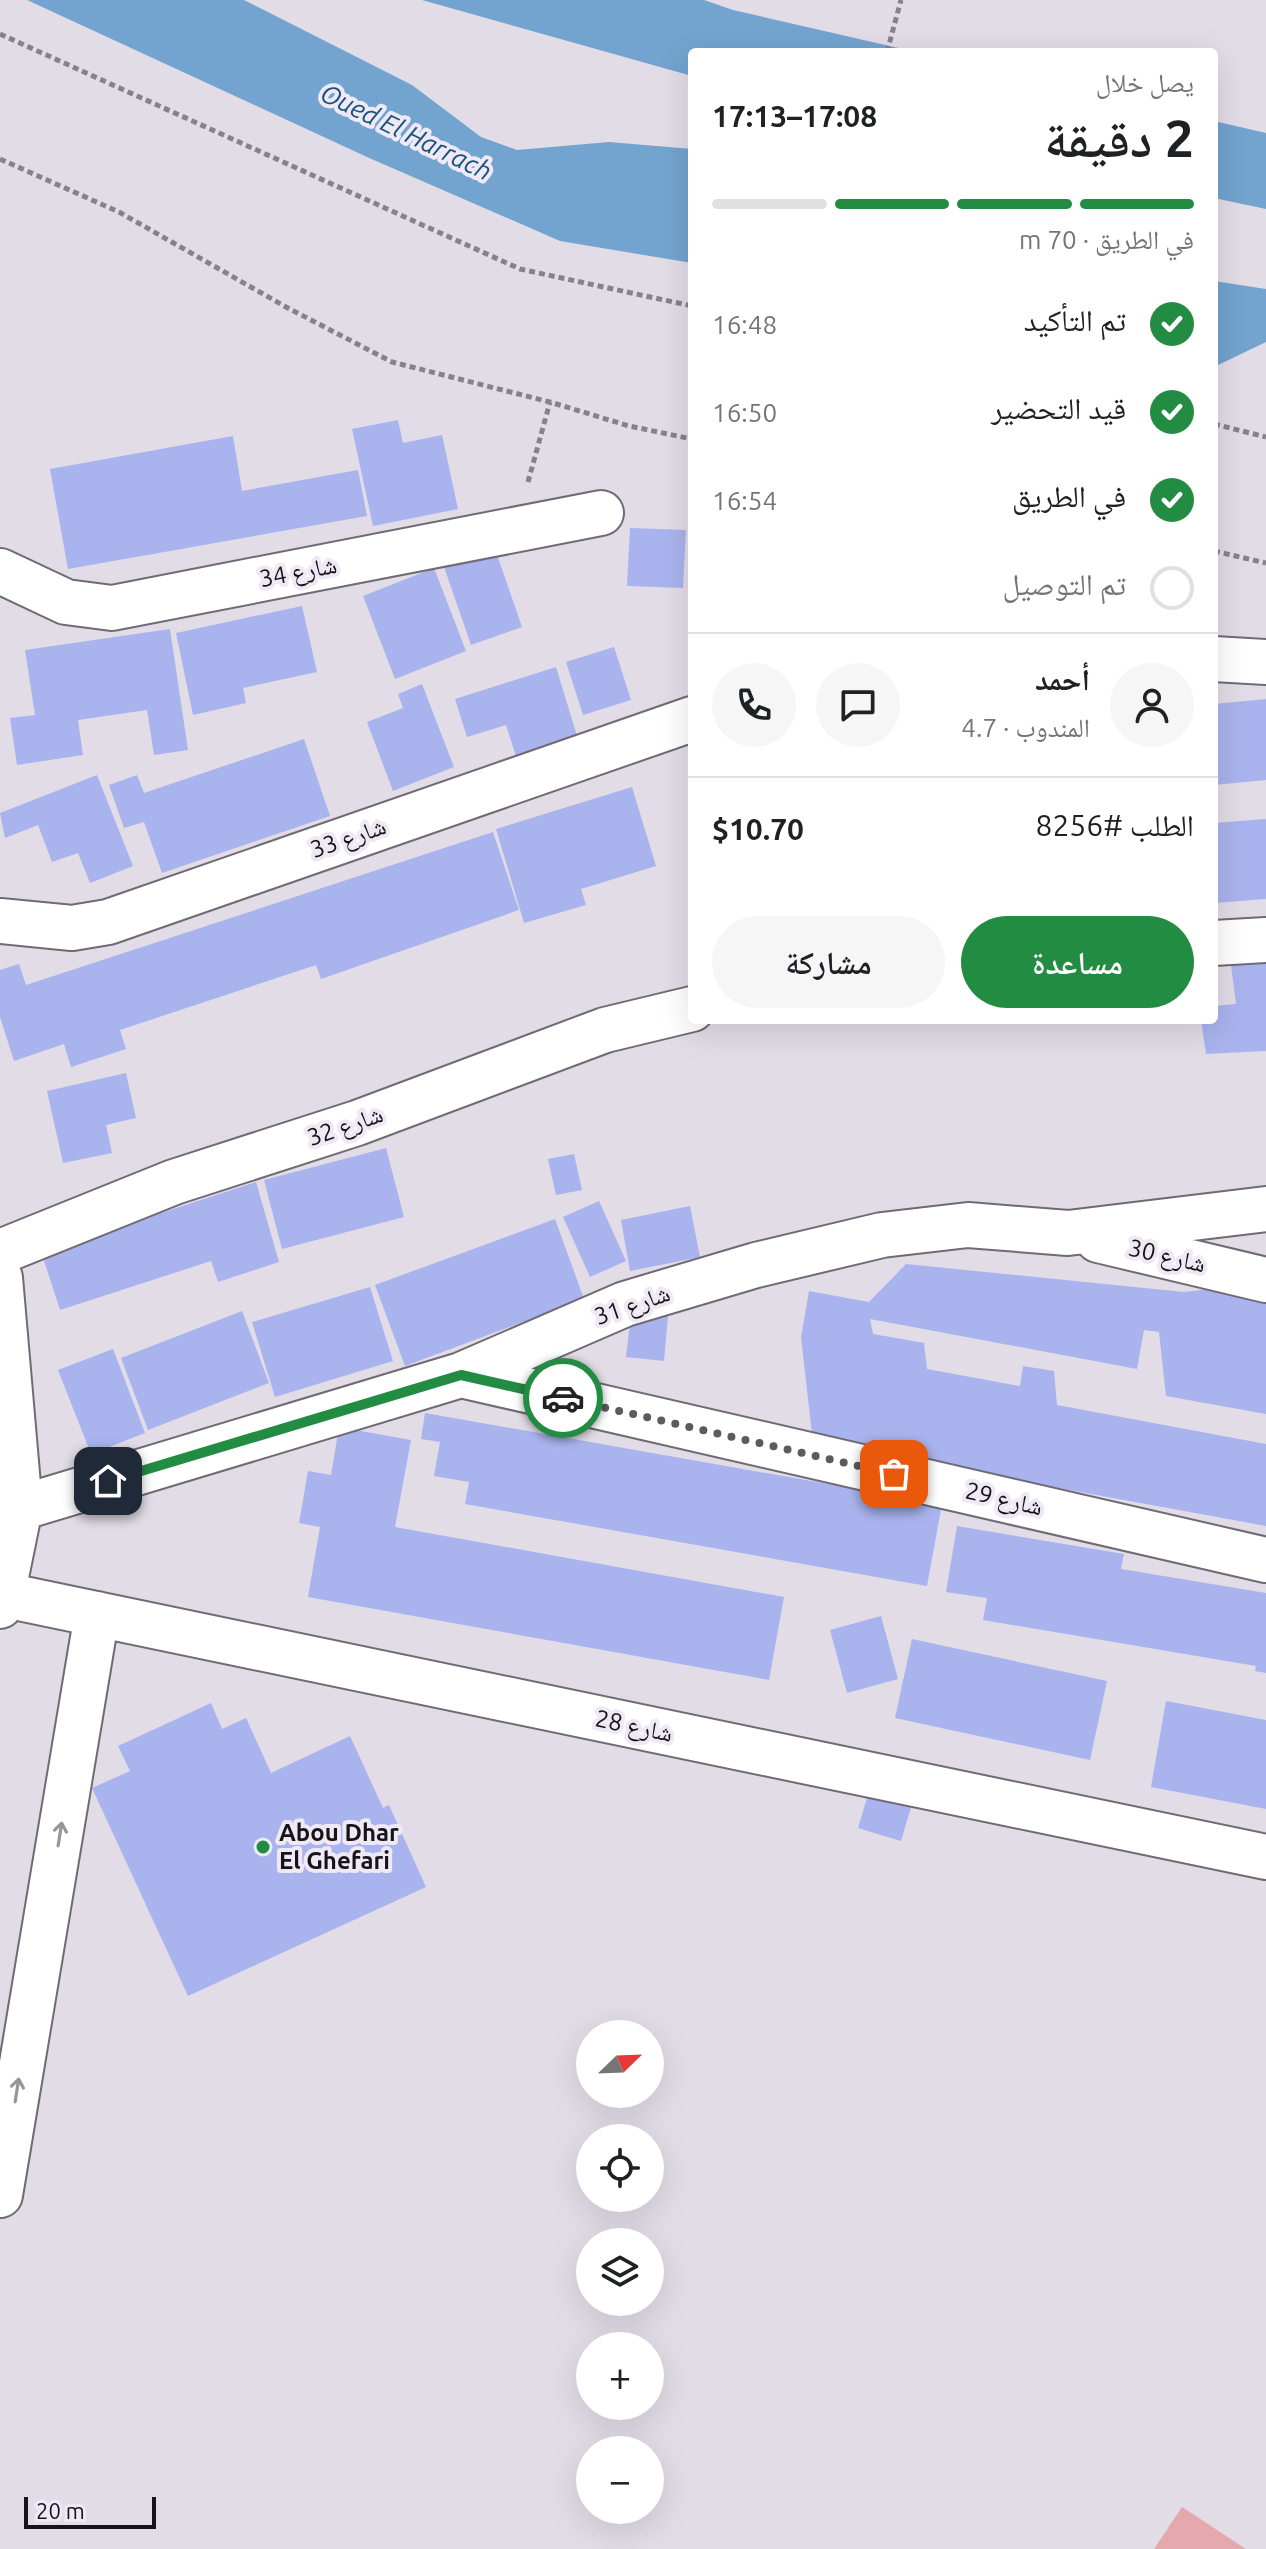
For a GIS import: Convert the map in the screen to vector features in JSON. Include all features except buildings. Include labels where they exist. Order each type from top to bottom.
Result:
[{"type":"street","name":"شارع 34","points":[[0,571],[66,602],[112,608],[601,513]]},
{"type":"street","points":[[1218,659],[1266,662]]},
{"type":"street","name":"شارع 33","points":[[0,921],[72,928],[108,922],[688,720]]},
{"type":"street","points":[[1218,943],[1266,940]]},
{"type":"street","name":"شارع 32","points":[[0,1252],[174,1182],[357,1123],[605,1030],[688,1010]]},
{"type":"street","name":"شارع 31","points":[[20,1508],[461,1375],[625,1304],[756,1265],[882,1235],[968,1225],[1068,1233],[1266,1209]]},
{"type":"street","name":"شارع 30","points":[[1068,1233],[1266,1280]]},
{"type":"street","points":[[0,1278],[20,1508],[1,1598]]},
{"type":"street","name":"شارع 29","points":[[461,1375],[1266,1560]]},
{"type":"street","name":"شارع 28","points":[[1,1598],[97,1614],[1266,1857]]},
{"type":"street","points":[[0,2195],[97,1614]]},
{"type":"path","points":[[888,48],[901,0]]},
{"type":"path","points":[[0,34],[520,269],[688,305]]},
{"type":"path","points":[[0,159],[119,212],[286,307],[392,362],[550,402],[629,426],[688,438]]},
{"type":"path","points":[[515,530],[550,402]]},
{"type":"path","points":[[1218,425],[1266,437]]},
{"type":"path","points":[[1218,552],[1266,563]]},
{"type":"shaded area","points":[[1182,2507],[1246,2549],[1154,2549]]},
{"type":"water","name":"Oued El Harrach","points":[[27,0],[244,0],[412,85],[481,137],[517,150],[609,142],[688,149],[688,262],[560,241],[367,157]]},
{"type":"water","points":[[422,0],[704,0],[733,10],[899,48],[688,48],[688,75]]},
{"type":"water","points":[[1218,122],[1266,133],[1266,209],[1218,199]]},
{"type":"water","points":[[1218,282],[1266,289],[1266,342],[1218,365]]},
{"type":"way so far","points":[[563,1398],[894,1474]]},
{"type":"place","name":"Abou Dhar El Ghefari","points":[[263,1847]]},
{"type":"route","points":[[108,1481],[461,1375],[563,1398]]}]
